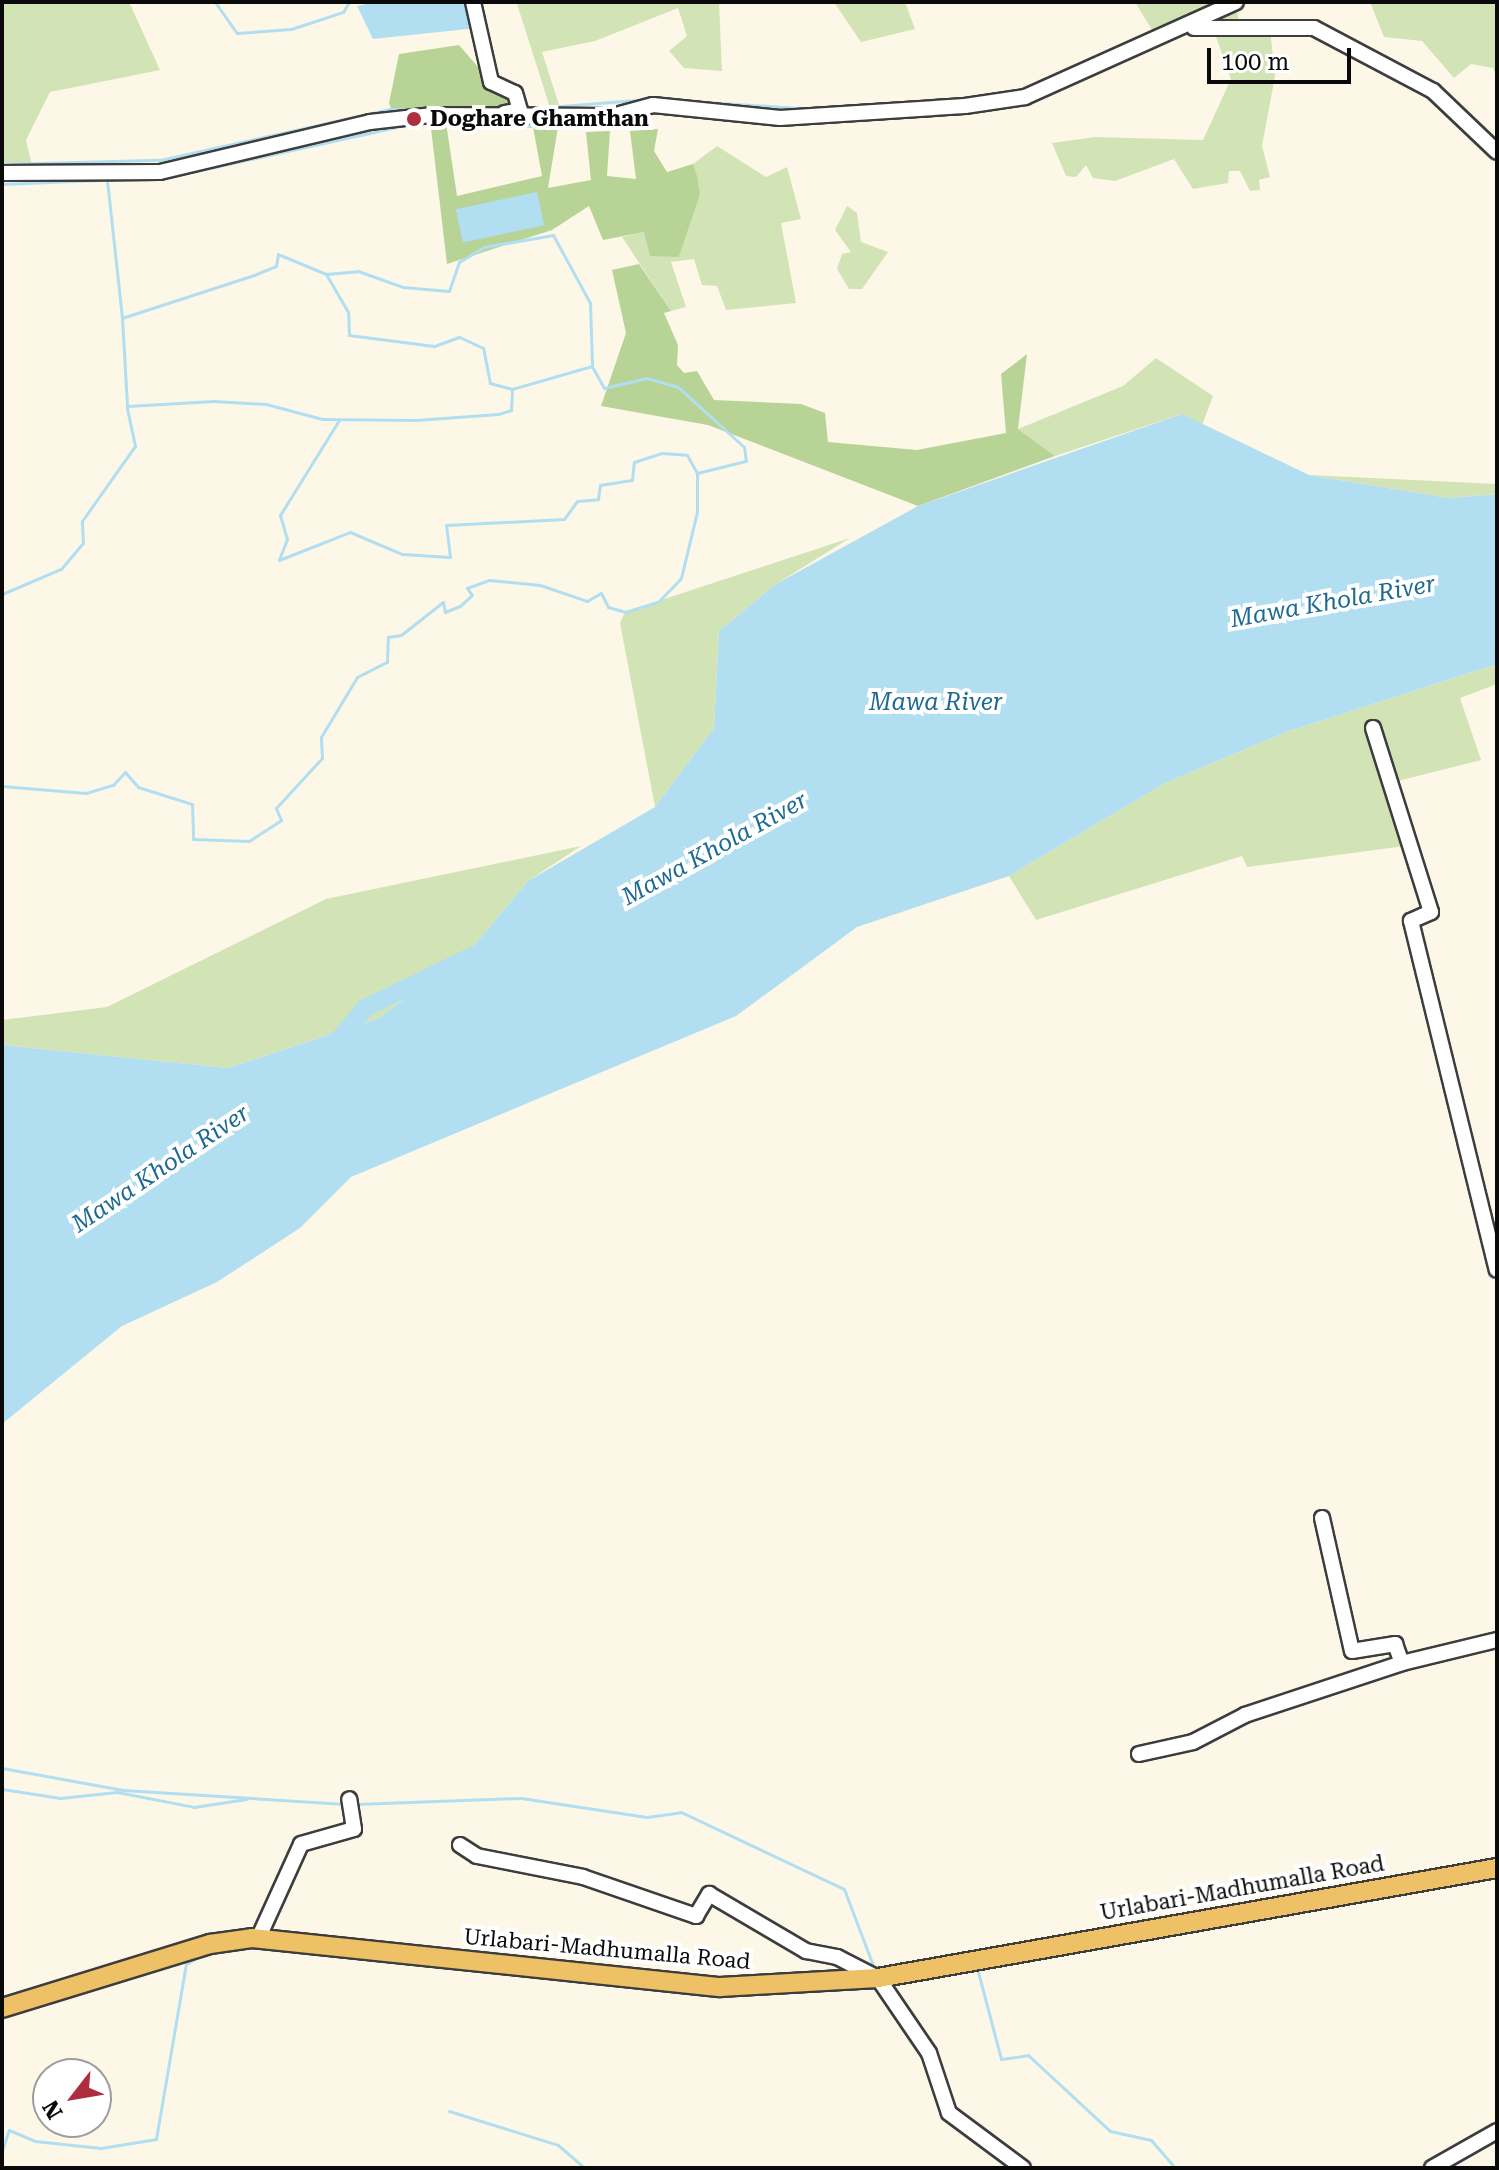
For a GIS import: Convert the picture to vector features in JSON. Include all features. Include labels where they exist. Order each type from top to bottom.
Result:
[{"type":"main road","name":"Urlabari-Madhumalla Road","points":[[2,2008],[210,1944],[258,1939],[720,1987],[878,1978],[1497,1868]]},
{"type":"street","points":[[473,2],[491,82],[515,93],[520,110],[492,116]]},
{"type":"street","points":[[2,173],[160,172],[370,122],[492,116],[612,116],[653,105],[780,118],[965,106],[1025,97],[1189,28],[1236,2]]},
{"type":"street","points":[[1189,28],[1314,28],[1433,91],[1497,152]]},
{"type":"street","points":[[1373,728],[1431,912],[1411,921],[1497,1270]]},
{"type":"street","points":[[1322,1518],[1352,1651],[1395,1644],[1402,1663]]},
{"type":"street","points":[[1139,1754],[1193,1742],[1245,1715],[1402,1663],[1497,1640]]},
{"type":"street","points":[[258,1939],[301,1844],[354,1829],[349,1799]]},
{"type":"street","points":[[460,1845],[477,1856],[583,1877],[696,1916],[709,1894],[806,1951],[837,1957],[878,1978],[929,2053],[949,2113],[1023,2168]]},
{"type":"street","points":[[1432,2168],[1497,2131]]},
{"type":"green space","points":[[2,2],[129,2],[160,70],[50,92],[26,140],[34,174],[2,173]]},
{"type":"green space","points":[[511,2],[719,2],[722,71],[684,68],[669,51],[687,36],[678,8],[595,41],[542,52],[560,108],[553,117],[517,4]]},
{"type":"green space","points":[[834,2],[905,2],[915,29],[861,42]]},
{"type":"green space","points":[[1135,2],[1236,2],[1239,24],[1270,29],[1275,76],[1262,146],[1270,177],[1259,180],[1260,190],[1250,191],[1240,171],[1229,171],[1228,183],[1193,189],[1174,159],[1115,181],[1093,178],[1086,165],[1076,177],[1066,176],[1052,143],[1095,137],[1203,140],[1231,79],[1215,34],[1180,32],[1158,40]]},
{"type":"green space","points":[[1370,2],[1497,2],[1497,78],[1493,68],[1471,64],[1454,78],[1422,41],[1384,37]]},
{"type":"green space","points":[[459,45],[491,82],[515,93],[520,110],[445,116],[457,196],[542,176],[533,127],[558,127],[548,188],[591,180],[586,132],[610,131],[607,176],[636,179],[630,131],[658,129],[654,151],[667,172],[693,164],[697,176],[700,195],[679,257],[650,256],[644,232],[603,240],[589,206],[552,230],[447,264],[430,120],[395,119],[389,103],[399,54]]},
{"type":"green space","points":[[717,146],[766,177],[787,167],[801,219],[781,223],[796,303],[726,310],[717,286],[702,285],[694,259],[671,262],[686,307],[671,311],[622,237],[644,232],[679,257],[700,195],[693,164]]},
{"type":"green space","points":[[847,206],[857,213],[861,242],[888,252],[862,289],[849,289],[837,269],[842,254],[851,252],[835,230]]},
{"type":"green space","points":[[639,264],[671,311],[664,313],[678,345],[677,365],[684,373],[697,371],[714,400],[801,404],[825,413],[828,442],[917,450],[1006,433],[1001,374],[1027,354],[1018,429],[1055,456],[918,506],[708,425],[601,406],[626,333],[612,270]]},
{"type":"green space","points":[[1156,358],[1213,396],[1201,428],[1182,414],[1055,456],[1018,429],[1123,386]]},
{"type":"green space","points":[[1309,475],[1497,484],[1497,494],[1449,498]]},
{"type":"green space","points":[[850,538],[776,584],[719,631],[714,728],[655,807],[620,623],[625,612]]},
{"type":"green space","points":[[1497,664],[1497,684],[1460,698],[1481,760],[1394,782],[1412,845],[1247,867],[1242,856],[1036,920],[1009,876],[1165,783],[1286,732]]},
{"type":"green space","points":[[581,846],[528,881],[473,947],[379,1018],[228,1068],[2,1045],[2,1020],[107,1007],[326,899]]},
{"type":"water","points":[[375,2],[465,2],[477,28],[373,39],[357,6]]},
{"type":"water","points":[[537,192],[544,225],[463,243],[456,209]]},
{"type":"water","name":"Mawa River","points":[[1182,414],[1309,475],[1449,498],[1497,494],[1497,664],[1286,732],[1165,783],[1009,876],[857,927],[736,1016],[351,1177],[300,1228],[217,1282],[122,1326],[2,1424],[2,1045],[228,1068],[379,1018],[473,947],[528,881],[655,807],[714,728],[719,631],[776,584],[918,506]]},
{"type":"waterway","points":[[215,2],[237,33],[291,29],[343,12],[349,2]]},
{"type":"waterway","points":[[511,2],[521,2]]},
{"type":"waterway","points":[[951,100],[1027,89]]},
{"type":"waterway","points":[[523,109],[649,99]]},
{"type":"waterway","points":[[657,99],[816,109]]},
{"type":"waterway","points":[[2,164],[160,160],[390,109],[496,109]]},
{"type":"waterway","points":[[438,122],[558,127]]},
{"type":"waterway","points":[[169,177],[411,124]]},
{"type":"waterway","points":[[2,786],[86,793],[113,785],[125,772],[138,787],[192,804],[193,839],[249,841],[281,820],[276,808],[322,758],[321,737],[357,677],[387,662],[388,637],[401,635],[443,602],[445,612],[460,606],[472,595],[467,588],[489,580],[540,585],[587,601],[601,593],[608,607],[625,612],[658,602],[681,578],[697,512],[697,473],[746,461],[744,447],[678,387],[647,378],[604,388],[592,366],[512,389],[490,383],[483,348],[459,337],[434,346],[349,335],[348,312],[326,274],[278,254],[276,266],[122,318],[107,180],[129,179]]},
{"type":"waterway","points":[[2,184],[98,180]]},
{"type":"waterway","points":[[326,274],[358,271],[403,287],[449,291],[459,262],[484,247],[553,235],[590,303],[592,364]]},
{"type":"waterway","points":[[122,318],[127,406],[214,401],[266,404],[322,419],[416,420],[498,414],[511,410],[512,389]]},
{"type":"waterway","points":[[2,594],[61,569],[83,543],[82,521],[135,446],[127,408]]},
{"type":"waterway","points":[[339,420],[280,515],[287,539],[279,560],[350,532],[402,554],[450,557],[446,525],[564,519],[577,501],[598,499],[600,485],[632,480],[634,462],[661,453],[687,455],[697,473]]},
{"type":"waterway","name":"Mawa Khola River","points":[[335,1044],[365,1008],[472,956]]},
{"type":"waterway","points":[[2,1768],[123,1790],[345,1804]]},
{"type":"waterway","points":[[2,1789],[60,1798],[117,1792],[194,1807],[246,1799]]},
{"type":"waterway","points":[[356,1804],[521,1798],[647,1817],[681,1812],[844,1889],[874,1968],[883,1968]]},
{"type":"waterway","points":[[1063,1936],[1229,1907]]},
{"type":"waterway","points":[[319,1954],[430,1966]]},
{"type":"waterway","points":[[2,2150],[9,2130],[35,2141],[101,2148],[156,2139],[186,1964],[201,1955]]},
{"type":"waterway","points":[[977,1968],[1001,2059],[1028,2055],[1110,2131],[1151,2140],[1173,2165]]},
{"type":"waterway","points":[[736,1995],[880,1987]]},
{"type":"waterway","points":[[449,2111],[558,2145],[584,2168]]},
{"type":"place","name":"Doghare Ghamthan","points":[[414,119]]}]
